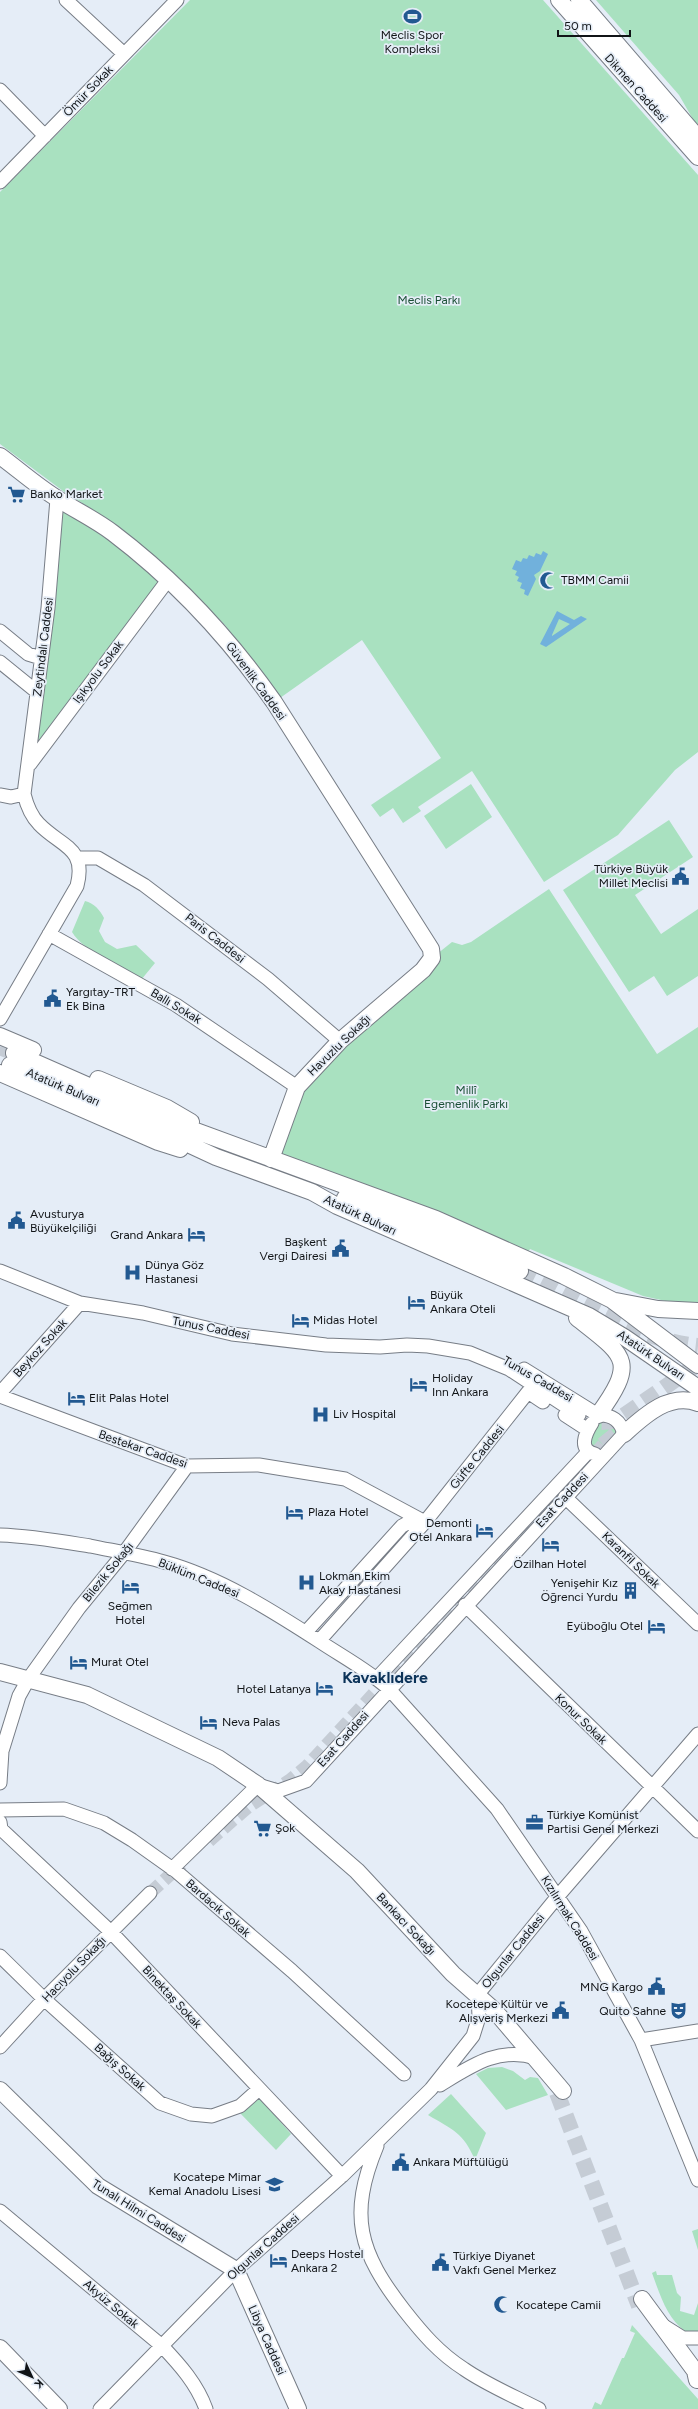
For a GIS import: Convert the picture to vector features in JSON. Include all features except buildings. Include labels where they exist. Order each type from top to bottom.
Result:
[{"type":"main road","name":"Dikmen Caddesi","points":[[559,0],[698,157]]},
{"type":"main road","name":"Dikmen Caddesi","points":[[579,0],[698,138]]},
{"type":"main road","name":"Güvenlik Caddesi","points":[[0,456],[57,499],[114,534],[168,580],[219,630],[249,667],[431,949]]},
{"type":"main road","name":"Havuzlu Sokağı","points":[[271,1159],[297,1087],[340,1041],[423,970],[432,958],[431,949]]},
{"type":"main road","name":"Atatürk Bulvarı","points":[[6,1052],[167,1108],[185,1118],[212,1137],[436,1219],[540,1265],[612,1300],[698,1365]]},
{"type":"main road","name":"Atatürk Bulvarı","points":[[6,1052],[158,1142],[216,1157],[312,1192],[344,1209],[555,1301],[606,1325],[698,1388]]},
{"type":"main road","points":[[312,1192],[344,1197],[520,1271]]},
{"type":"main road","points":[[530,1290],[541,1279],[540,1265]]},
{"type":"main road","points":[[612,1300],[658,1309],[698,1311]]},
{"type":"main road","points":[[555,1301],[615,1349],[621,1360],[622,1378],[598,1415]]},
{"type":"main road","points":[[624,1434],[649,1412],[661,1405],[682,1400],[698,1403]]},
{"type":"main road","name":"Esat Caddesi","points":[[0,1672],[29,1678],[87,1695],[218,1758],[258,1786]]},
{"type":"main road","name":"Bankacı Sokağı","points":[[258,1786],[357,1871],[453,1974],[478,1994],[541,2065],[560,2092]]},
{"type":"main road","name":"Tunalı Hilmi Caddesi","points":[[0,2090],[98,2186],[236,2270]]},
{"type":"main road","name":"Libya Caddesi","points":[[236,2270],[298,2409]]},
{"type":"main road","points":[[641,2302],[695,2371],[698,2380],[689,2375],[641,2302]]},
{"type":"main road","points":[[0,2348],[59,2409]]},
{"type":"street","points":[[66,0],[124,54]]},
{"type":"street","name":"Ömür Sokak","points":[[0,182],[177,0]]},
{"type":"street","points":[[0,90],[46,136]]},
{"type":"street","name":"Zeytindalı Caddesi","points":[[24,794],[48,608],[57,499]]},
{"type":"street","name":"Işıkyolu Sokak","points":[[28,765],[168,580]]},
{"type":"street","points":[[0,631],[28,654],[41,658]]},
{"type":"street","points":[[0,662],[37,692]]},
{"type":"street","points":[[0,795],[12,797],[24,794],[30,811],[40,825],[68,847],[77,858],[80,874],[77,886],[0,1019]]},
{"type":"street","name":"Paris Caddesi","points":[[77,858],[86,856],[98,858],[144,885],[268,979],[340,1041]]},
{"type":"street","name":"Ballı Sokak","points":[[49,934],[176,1005],[297,1087]]},
{"type":"street","name":"Tunus Caddesi","points":[[0,1271],[80,1303],[142,1313],[232,1334],[326,1345],[380,1347],[406,1345],[428,1346],[470,1353],[509,1369],[579,1415]]},
{"type":"street","name":"Beykoz Sokak","points":[[0,1392],[80,1303]]},
{"type":"street","name":"Tunus Caddesi","points":[[428,1346],[440,1342],[470,1346],[514,1362],[598,1415]]},
{"type":"street","name":"Tunus Caddesi","points":[[528,1392],[588,1430]]},
{"type":"street","name":"Güfte Caddesi","points":[[319,1641],[425,1522],[528,1392]]},
{"type":"street","name":"Bestekar Caddesi","points":[[0,1396],[187,1466],[259,1465],[345,1480],[425,1522]]},
{"type":"street","points":[[608,1452],[594,1454],[588,1452],[584,1446],[588,1430],[598,1415],[614,1419],[622,1428],[624,1434]]},
{"type":"street","name":"Esat Caddesi","points":[[258,1786],[278,1791],[306,1781],[465,1605],[624,1434]]},
{"type":"street","name":"Esat Caddesi","points":[[377,1678],[588,1452]]},
{"type":"street","name":"Bilezik Sokağı","points":[[0,1783],[2,1752],[19,1696],[29,1678],[79,1608],[124,1553],[187,1466]]},
{"type":"street","name":"Karanfil Sokak","points":[[565,1497],[698,1624]]},
{"type":"street","points":[[306,1632],[402,1526],[411,1521],[425,1522]]},
{"type":"street","name":"Büklüm Caddesi","points":[[0,1535],[34,1536],[164,1562],[208,1579],[249,1598],[306,1632],[377,1678]]},
{"type":"street","points":[[361,1570],[373,1579]]},
{"type":"street","name":"Konur Sokak","points":[[465,1605],[650,1787],[698,1831]]},
{"type":"street","name":"Kızılırmak Caddesi","points":[[377,1678],[389,1689],[497,1809],[558,1896],[585,1938],[641,2040],[698,2180]]},
{"type":"street","name":"Olgunlar Caddesi","points":[[100,2409],[236,2270],[379,2142],[431,2090],[473,2036],[479,2017],[478,1994],[650,1787],[698,1734]]},
{"type":"street","points":[[172,1869],[258,1786]]},
{"type":"street","name":"Bardacık Sokak","points":[[0,1810],[64,1810],[104,1823],[172,1869],[292,1971],[404,2074]]},
{"type":"street","name":"Binektaş Sokak","points":[[0,1822],[1,1829],[111,1932],[342,2176]]},
{"type":"street","name":"Hacıyolu Sokağı","points":[[0,2047],[44,2000],[150,1893]]},
{"type":"street","name":"Bağış Sokak","points":[[0,1956],[44,2000],[160,2103],[191,2114],[212,2116],[240,2106],[259,2089]]},
{"type":"street","points":[[641,2040],[698,2031]]},
{"type":"street","name":"Olgunlar Caddesi","points":[[431,2090],[476,2064],[500,2054],[518,2053],[541,2065]]},
{"type":"street","points":[[379,2142],[363,2185],[360,2210],[366,2245],[382,2279],[426,2338],[449,2359],[481,2380],[539,2409]]},
{"type":"street","name":"Akyüz Sokak","points":[[0,2211],[162,2346],[183,2369],[198,2389],[206,2409]]},
{"type":"street","points":[[655,2318],[677,2335],[689,2339],[698,2338]]},
{"type":"green space","name":"Meclis Parkı","points":[[190,0],[543,0],[698,175],[698,752],[675,770],[618,835],[544,882],[472,771],[418,807],[421,811],[403,823],[393,808],[380,817],[371,805],[441,758],[362,640],[280,698],[225,625],[173,573],[114,523],[63,491],[0,444],[0,192]]},
{"type":"green space","points":[[596,0],[698,0],[698,128],[679,95]]},
{"type":"green space","points":[[57,499],[168,580],[29,765]]},
{"type":"green space","points":[[471,784],[492,817],[446,849],[424,816]]},
{"type":"green space","points":[[669,820],[693,857],[635,895],[661,934],[698,909],[698,976],[667,996],[654,976],[629,992],[563,890]]},
{"type":"green space","name":"Millî Egemenlik Parkı","points":[[549,889],[657,1054],[698,1027],[698,1303],[670,1302],[643,1296],[530,1249],[528,1252],[271,1159],[297,1087],[432,958],[452,942],[462,945],[471,942]]},
{"type":"green space","points":[[85,901],[96,907],[104,918],[99,931],[105,942],[117,949],[136,945],[155,963],[141,980],[85,946],[72,932]]},
{"type":"green space","points":[[598,1415],[623,1428],[602,1454],[584,1439]]},
{"type":"green space","points":[[502,2067],[513,2071],[525,2080],[530,2077],[538,2078],[548,2095],[506,2110],[476,2074],[488,2068]]},
{"type":"green space","points":[[451,2094],[486,2133],[475,2160],[471,2151],[461,2137],[451,2128],[428,2115]]},
{"type":"green space","points":[[257,2095],[291,2134],[276,2150],[239,2112]]},
{"type":"green space","points":[[698,2229],[698,2250],[692,2231]]},
{"type":"green space","points":[[656,2271],[657,2275],[672,2275],[677,2293],[681,2297],[680,2311],[694,2315],[698,2303],[698,2331],[685,2331],[673,2320],[664,2305],[652,2273]]},
{"type":"green space","points":[[632,2325],[698,2399],[698,2409],[592,2409],[595,2402],[601,2405],[622,2358],[624,2358],[635,2333],[630,2331]]},
{"type":"water","points":[[543,551],[548,554],[540,571],[534,575],[536,579],[528,596],[524,594],[525,590],[520,588],[522,583],[517,581],[519,577],[515,575],[517,571],[512,569],[516,560],[521,562],[523,558],[527,559],[529,555],[534,557],[536,553],[541,555]]},
{"type":"water","points":[[557,611],[574,620],[581,616],[587,619],[546,647],[540,644]],"holes":[[[559,619],[570,624],[552,636]]]},
{"type":"tunnel","points":[[0,1047],[14,1053]]},
{"type":"tunnel","points":[[520,1271],[628,1326],[650,1335],[674,1342],[698,1346]]},
{"type":"tunnel","points":[[579,1415],[589,1420],[598,1422],[608,1422],[619,1419],[698,1364]]},
{"type":"tunnel","points":[[603,1445],[625,1427]]},
{"type":"tunnel","points":[[209,1841],[248,1807],[290,1780],[307,1766],[603,1445]]},
{"type":"tunnel","points":[[150,1893],[182,1864]]},
{"type":"tunnel","points":[[557,2093],[639,2306]]},
{"type":"place","name":"Meclis Spor Kompleksi","points":[[412,16]]},
{"type":"place","name":"Banko Market","points":[[17,494]]},
{"type":"place","name":"TBMM Camii","points":[[548,580]]},
{"type":"place","name":"Türkiye Büyük Millet Meclisi","points":[[681,876]]},
{"type":"place","name":"Yargıtay-TRT Ek Bina","points":[[53,999]]},
{"type":"place","name":"Avusturya Büyükelçiliği","points":[[17,1221]]},
{"type":"place","name":"Grand Ankara","points":[[196,1235]]},
{"type":"place","name":"Başkent Vergi Dairesi","points":[[340,1249]]},
{"type":"place","name":"Dünya Göz Hastanesi","points":[[132,1272]]},
{"type":"place","name":"Büyük Ankara Oteli","points":[[417,1302]]},
{"type":"place","name":"Midas Hotel","points":[[300,1320]]},
{"type":"place","name":"Holiday Inn Ankara","points":[[419,1385]]},
{"type":"place","name":"Elit Palas Hotel","points":[[76,1398]]},
{"type":"place","name":"Liv Hospital","points":[[320,1414]]},
{"type":"place","name":"Plaza Hotel","points":[[295,1512]]},
{"type":"place","name":"Demonti Otel Ankara","points":[[485,1530]]},
{"type":"place","name":"Özilhan Hotel","points":[[550,1545]]},
{"type":"place","name":"Lokman Ekim Akay Hastanesi","points":[[306,1583]]},
{"type":"place","name":"Seğmen Hotel","points":[[130,1587]]},
{"type":"place","name":"Yenişehir Kız Öğrenci Yurdu","points":[[631,1590]]},
{"type":"place","name":"Eyüboğlu Otel","points":[[656,1626]]},
{"type":"place","name":"Murat Otel","points":[[78,1662]]},
{"type":"place","name":"Hotel Latanya","points":[[324,1689]]},
{"type":"place","name":"Neva Palas","points":[[209,1722]]},
{"type":"place","name":"Türkiye Komünist Partisi Genel Merkezi","points":[[534,1822]]},
{"type":"place","name":"Şok","points":[[262,1828]]},
{"type":"place","name":"MNG Kargo","points":[[656,1987]]},
{"type":"place","name":"Kocetepe Kültür ve Alışveriş Merkezi","points":[[561,2011]]},
{"type":"place","name":"Quito Sahne","points":[[679,2011]]},
{"type":"place","name":"Ankara Müftülügü","points":[[400,2162]]},
{"type":"place","name":"Kocatepe Mimar Kemal Anadolu Lisesi","points":[[274,2184]]},
{"type":"place","name":"Deeps Hostel Ankara 2","points":[[278,2261]]},
{"type":"place","name":"Türkiye Diyanet Vakfı Genel Merkez","points":[[440,2263]]},
{"type":"place","name":"Kocatepe Camii","points":[[503,2305]]},
{"type":"district","name":"Kavaklıdere","points":[[385,1677]]}]
